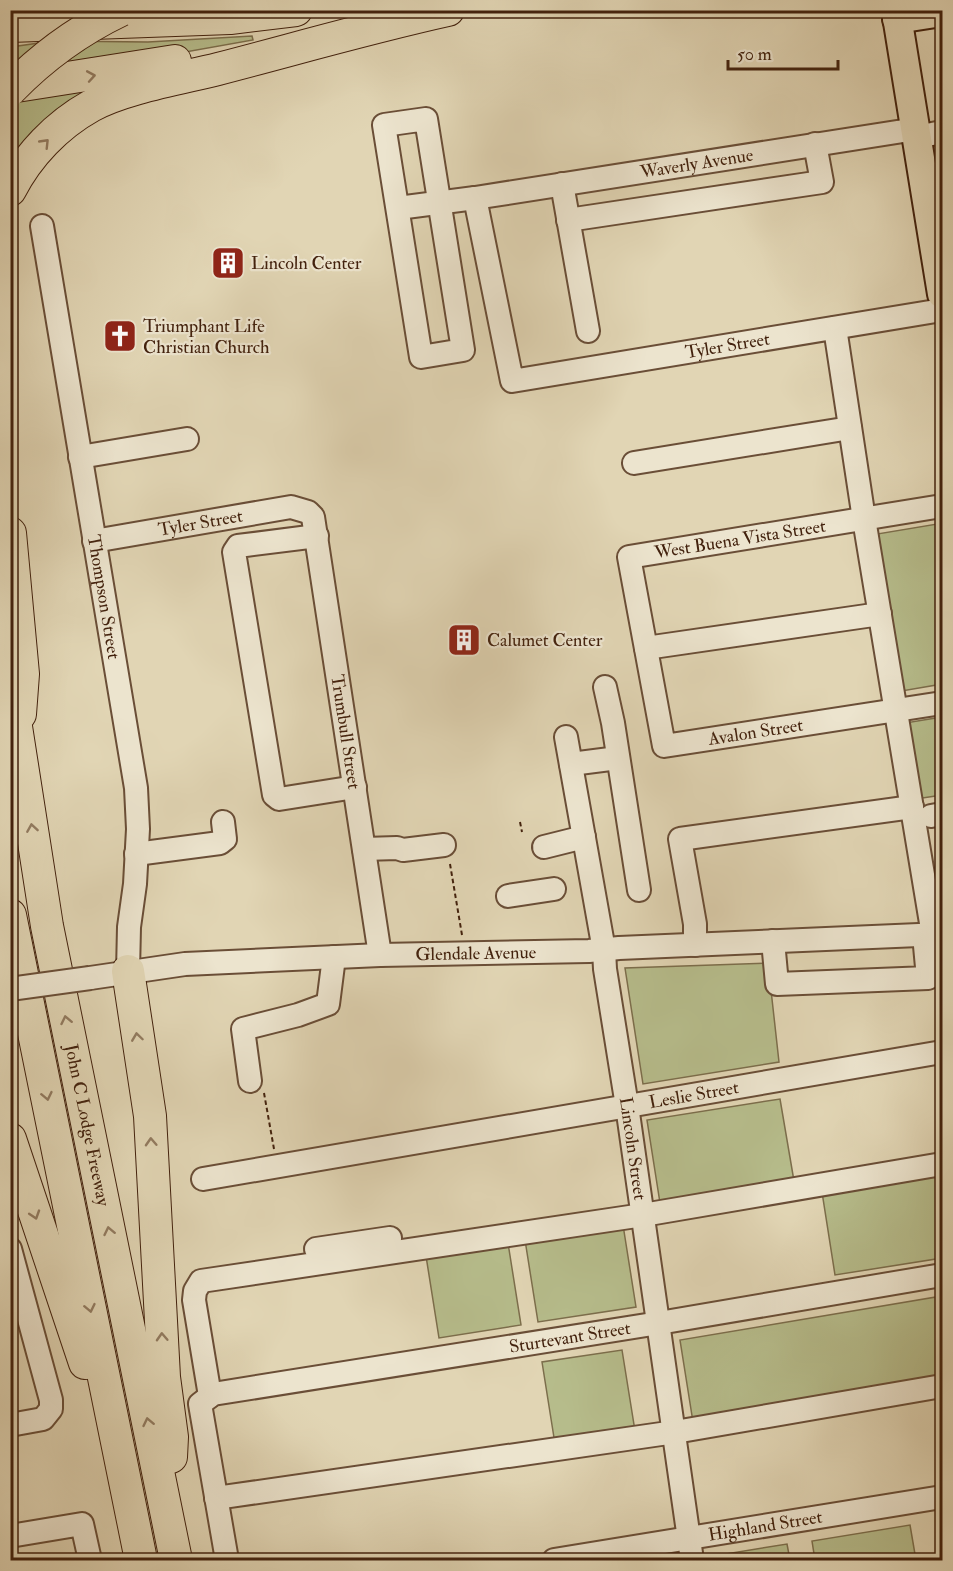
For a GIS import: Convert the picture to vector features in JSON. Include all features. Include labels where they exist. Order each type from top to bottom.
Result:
[{"type":"highway","points":[[10,88],[53,51],[86,28],[121,10]]},
{"type":"highway","points":[[10,26],[230,18],[296,10]]},
{"type":"highway","points":[[10,88],[171,62],[404,10]]},
{"type":"highway","points":[[10,190],[28,160],[58,129],[94,104],[150,86],[448,10]]},
{"type":"highway","points":[[10,533],[23,674],[19,736]]},
{"type":"highway","name":"John C Lodge Freeway","points":[[10,688],[47,926],[177,1560]]},
{"type":"highway","name":"John C Lodge Freeway","points":[[10,915],[141,1560]]},
{"type":"highway","points":[[128,971],[150,1116],[164,1377],[172,1437],[168,1521]]},
{"type":"highway","points":[[10,1139],[96,1396],[115,1428]]},
{"type":"main road","points":[[942,12],[897,15],[925,133],[942,294]]},
{"type":"street","points":[[426,119],[440,202],[463,350],[421,357],[384,124],[426,119]]},
{"type":"street","name":"Waverly Avenue","points":[[398,208],[476,198],[815,144],[925,133]]},
{"type":"street","points":[[568,220],[822,182],[815,144]]},
{"type":"street","points":[[562,184],[588,331]]},
{"type":"street","name":"Tyler Street","points":[[476,198],[512,381],[942,310]]},
{"type":"street","name":"Thompson Street","points":[[42,226],[135,788],[138,830],[129,927],[128,971]]},
{"type":"street","points":[[774,941],[777,984],[928,978],[935,904],[929,812],[896,710],[835,328]]},
{"type":"street","points":[[634,463],[850,428]]},
{"type":"street","points":[[80,457],[188,439]]},
{"type":"street","name":"West Buena Vista Street","points":[[646,648],[629,557],[942,506]]},
{"type":"street","name":"Tyler Street","points":[[93,541],[291,507],[308,512]]},
{"type":"street","name":"Trumbull Street","points":[[308,512],[313,517],[317,536],[380,955]]},
{"type":"street","points":[[317,536],[238,546],[234,552],[274,795],[279,799],[355,787]]},
{"type":"street","points":[[646,648],[880,614]]},
{"type":"street","name":"Avalon Street","points":[[646,648],[664,746],[942,703]]},
{"type":"street","points":[[605,687],[639,890]]},
{"type":"street","name":"Lincoln Street","points":[[566,737],[604,950],[675,1432],[690,1550]]},
{"type":"street","points":[[571,764],[618,758]]},
{"type":"street","points":[[695,945],[695,924],[680,839],[929,812]]},
{"type":"street","points":[[136,854],[220,843],[225,839],[223,822]]},
{"type":"street","points":[[544,847],[584,837]]},
{"type":"street","points":[[364,849],[397,848],[446,851]]},
{"type":"street","points":[[508,896],[554,889]]},
{"type":"street","name":"Glendale Avenue","points":[[10,989],[185,964],[380,955],[604,950],[933,935]]},
{"type":"street","points":[[257,1087],[243,1029],[298,1015],[328,1004],[334,957]]},
{"type":"street","name":"Leslie Street","points":[[203,1179],[942,1054]]},
{"type":"street","points":[[217,1265],[643,1215],[942,1164]]},
{"type":"street","points":[[227,1560],[216,1498],[194,1300],[195,1291],[201,1281],[314,1252],[391,1238]]},
{"type":"street","points":[[10,1249],[19,1313],[51,1400],[48,1415],[37,1421],[10,1425]]},
{"type":"street","name":"Sturtevant Street","points":[[205,1400],[262,1386],[942,1275]]},
{"type":"street","points":[[216,1498],[675,1432],[942,1386]]},
{"type":"street","name":"Highland Street","points":[[554,1560],[690,1550],[942,1497]]},
{"type":"street","points":[[10,1536],[82,1524],[90,1560]]},
{"type":"path","points":[[520,822],[522,832]]},
{"type":"path","points":[[446,851],[462,935]]},
{"type":"path","points":[[257,1087],[275,1158]]},
{"type":"green space","points":[[252,36],[253,40],[84,70],[11,80],[11,47],[53,41],[148,42]]},
{"type":"green space","points":[[134,78],[11,175],[10,103]]},
{"type":"green space","points":[[937,524],[942,560],[942,684],[896,692],[871,535]]},
{"type":"green space","points":[[942,717],[942,795],[916,799],[905,723]]},
{"type":"green space","points":[[768,963],[779,1062],[643,1084],[625,968]]},
{"type":"green space","points":[[780,1099],[794,1181],[660,1203],[647,1120]]},
{"type":"green space","points":[[942,1173],[942,1258],[835,1275],[822,1192]]},
{"type":"green space","points":[[623,1225],[636,1307],[538,1322],[525,1240]]},
{"type":"green space","points":[[508,1243],[521,1325],[439,1338],[426,1256]]},
{"type":"green space","points":[[942,1296],[942,1377],[693,1422],[680,1340]]},
{"type":"green space","points":[[622,1350],[635,1431],[555,1444],[542,1362]]},
{"type":"green space","points":[[910,1525],[916,1560],[815,1560],[812,1541]]},
{"type":"green space","points":[[787,1544],[790,1560],[714,1560],[713,1556]]},
{"type":"place","name":"Lincoln Center","points":[[228,263]]},
{"type":"place","name":"Triumphant Life Christian Church","points":[[120,336]]},
{"type":"place","name":"Calumet Center","points":[[464,640]]}]
